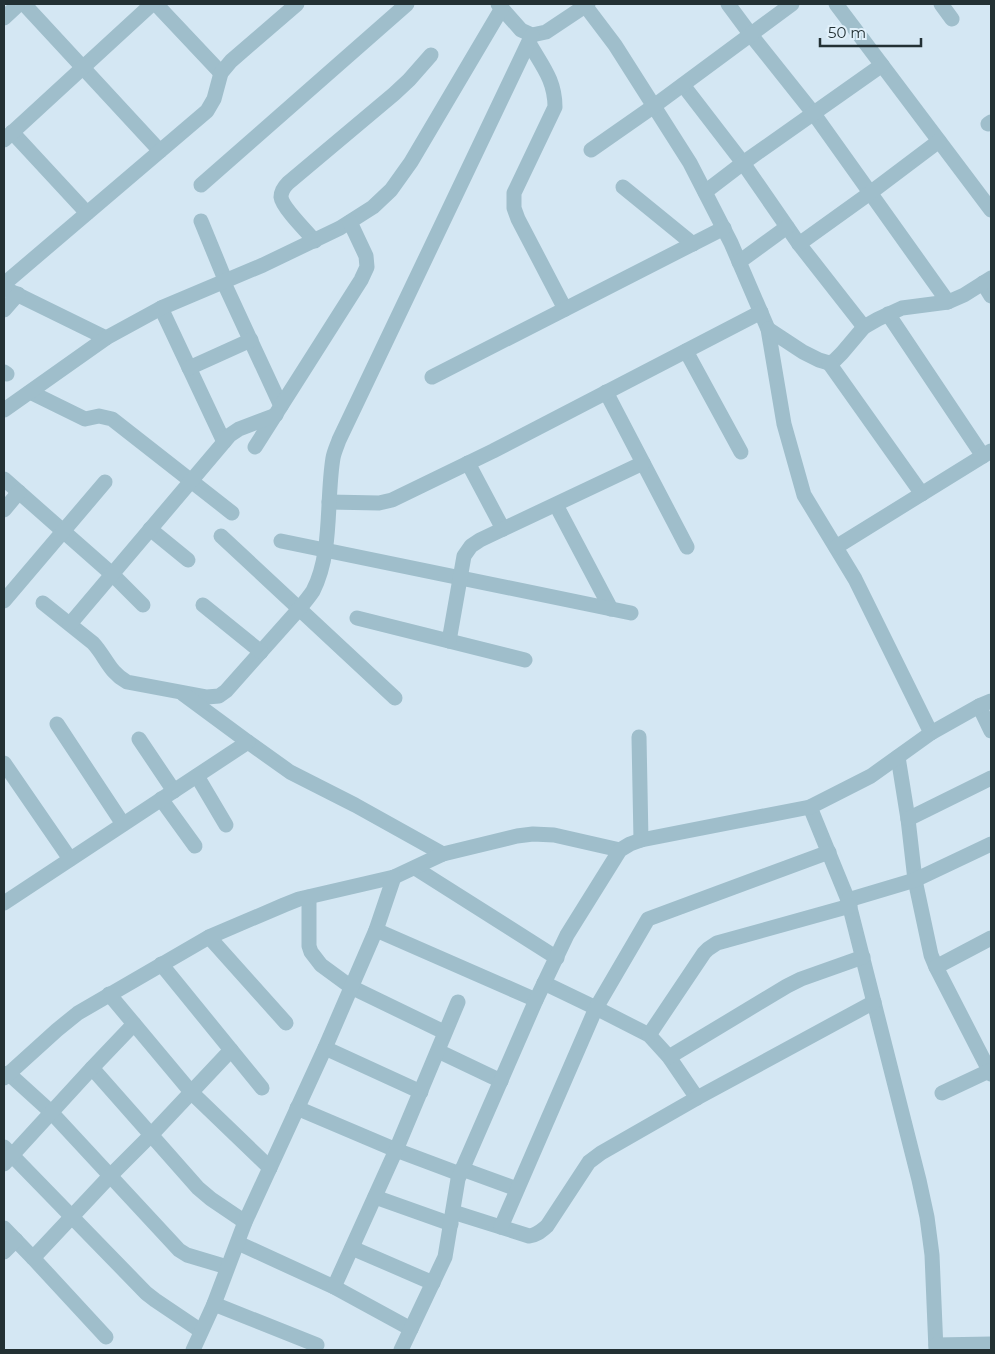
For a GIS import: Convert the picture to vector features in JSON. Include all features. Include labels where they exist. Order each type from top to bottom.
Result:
[{"type":"street","points":[[4,18],[19,4]]},
{"type":"street","points":[[24,4],[160,151]]},
{"type":"street","points":[[87,213],[8,136],[152,4]]},
{"type":"street","points":[[156,4],[221,73]]},
{"type":"street","points":[[201,185],[407,4]]},
{"type":"street","points":[[43,603],[93,643],[100,650],[110,668],[118,677],[127,682],[207,697],[219,696],[226,691],[299,609],[314,589],[325,549],[333,457],[339,440],[530,39],[546,32],[586,4],[615,45],[690,163],[724,228],[768,329],[784,424],[804,495],[855,579],[931,733]]},
{"type":"street","points":[[728,4],[814,114],[948,302]]},
{"type":"street","points":[[591,150],[792,4]]},
{"type":"street","points":[[836,4],[991,210]]},
{"type":"street","points":[[941,4],[952,19]]},
{"type":"street","points":[[4,284],[207,111],[214,99],[221,73],[289,6]]},
{"type":"street","points":[[4,410],[106,338],[161,308],[225,282],[315,241],[373,207],[391,190],[411,162],[500,6],[530,39],[550,78],[555,94],[555,108],[514,193],[514,208],[565,309]]},
{"type":"street","points":[[315,241],[285,206],[281,198],[282,190],[409,80],[431,55]]},
{"type":"street","points":[[705,192],[882,65]]},
{"type":"street","points":[[683,84],[743,163],[799,244],[864,327]]},
{"type":"street","points":[[799,244],[939,141]]},
{"type":"street","points":[[624,187],[693,244]]},
{"type":"street","points":[[201,221],[278,410]]},
{"type":"street","points":[[255,448],[361,280],[367,267],[366,256],[350,222]]},
{"type":"street","points":[[739,262],[787,227]]},
{"type":"street","points":[[432,377],[724,228]]},
{"type":"street","points":[[828,363],[834,361],[864,327],[902,308],[948,302],[987,281],[991,296]]},
{"type":"street","points":[[4,310],[11,291],[106,338]]},
{"type":"street","points":[[161,308],[224,442]]},
{"type":"street","points":[[329,502],[379,503],[392,500],[468,463],[761,312]]},
{"type":"street","points":[[836,547],[987,454],[888,314]]},
{"type":"street","points":[[768,329],[803,352],[828,363],[922,494]]},
{"type":"street","points":[[189,368],[251,340]]},
{"type":"street","points":[[686,351],[741,452]]},
{"type":"street","points":[[30,392],[85,419],[99,416],[112,419],[232,513]]},
{"type":"street","points":[[606,392],[688,547]]},
{"type":"street","points":[[70,624],[230,435],[278,410]]},
{"type":"street","points":[[468,463],[503,529]]},
{"type":"street","points":[[449,641],[464,556],[471,546],[480,540],[644,463]]},
{"type":"street","points":[[4,478],[112,574],[143,605]]},
{"type":"street","points":[[4,600],[105,482]]},
{"type":"street","points":[[4,510],[20,492]]},
{"type":"street","points":[[556,505],[611,609]]},
{"type":"street","points":[[150,529],[188,560]]},
{"type":"street","points":[[221,536],[395,698]]},
{"type":"street","points":[[281,541],[631,613]]},
{"type":"street","points":[[203,605],[261,652]]},
{"type":"street","points":[[356,618],[525,660]]},
{"type":"street","points":[[181,692],[290,772],[355,805],[443,854]]},
{"type":"street","points":[[401,1350],[446,1257],[458,1179],[536,1000],[567,935],[620,850],[641,840],[810,807],[871,776],[931,733],[985,704],[991,731]]},
{"type":"street","points":[[57,724],[123,824]]},
{"type":"street","points":[[639,737],[641,840]]},
{"type":"street","points":[[139,740],[174,791]]},
{"type":"street","points":[[6,895],[70,859],[248,742]]},
{"type":"street","points":[[898,757],[915,880],[928,942],[936,966],[991,1071],[942,1093]]},
{"type":"street","points":[[4,763],[70,859]]},
{"type":"street","points":[[196,776],[226,825]]},
{"type":"street","points":[[908,819],[991,778]]},
{"type":"street","points":[[161,799],[195,846]]},
{"type":"street","points":[[810,807],[849,903],[919,1180],[932,1255],[936,1348],[991,1344]]},
{"type":"street","points":[[228,1267],[187,1255],[179,1250],[51,1112],[6,1076],[78,1013],[209,937],[284,905],[309,897],[394,877],[443,854],[517,836],[533,834],[554,835],[620,850]]},
{"type":"street","points":[[649,1036],[704,953],[712,946],[915,880],[991,844]]},
{"type":"street","points":[[501,1227],[596,1008],[648,919],[829,852]]},
{"type":"street","points":[[415,868],[557,958]]},
{"type":"street","points":[[193,1350],[214,1304],[245,1222],[325,1048],[376,930],[394,877]]},
{"type":"street","points":[[309,897],[309,946],[311,952],[321,965],[351,987],[444,1032]]},
{"type":"street","points":[[376,930],[536,1000]]},
{"type":"street","points":[[209,937],[286,1023]]},
{"type":"street","points":[[936,966],[991,939]]},
{"type":"street","points":[[669,1057],[787,986],[801,979],[863,957]]},
{"type":"street","points":[[161,964],[262,1088]]},
{"type":"street","points":[[544,983],[649,1036],[669,1057],[697,1098]]},
{"type":"street","points":[[109,994],[191,1092],[270,1168]]},
{"type":"street","points":[[334,1287],[396,1150],[458,1002]]},
{"type":"street","points":[[375,1197],[452,1218],[501,1227],[529,1236],[535,1235],[547,1226],[589,1162],[600,1152],[874,1002]]},
{"type":"street","points":[[134,1024],[51,1112],[6,1155],[72,1217],[146,1293],[202,1331]]},
{"type":"street","points":[[325,1048],[421,1092]]},
{"type":"street","points":[[34,1258],[231,1050]]},
{"type":"street","points":[[438,1051],[502,1080]]},
{"type":"street","points":[[92,1068],[198,1188],[245,1222]]},
{"type":"street","points":[[297,1108],[396,1150],[517,1189]]},
{"type":"street","points":[[4,1228],[34,1258],[106,1338]]},
{"type":"street","points":[[4,1252],[16,1240]]},
{"type":"street","points":[[238,1244],[334,1287],[411,1329]]},
{"type":"street","points":[[352,1248],[433,1282]]},
{"type":"street","points":[[214,1304],[317,1344]]}]
